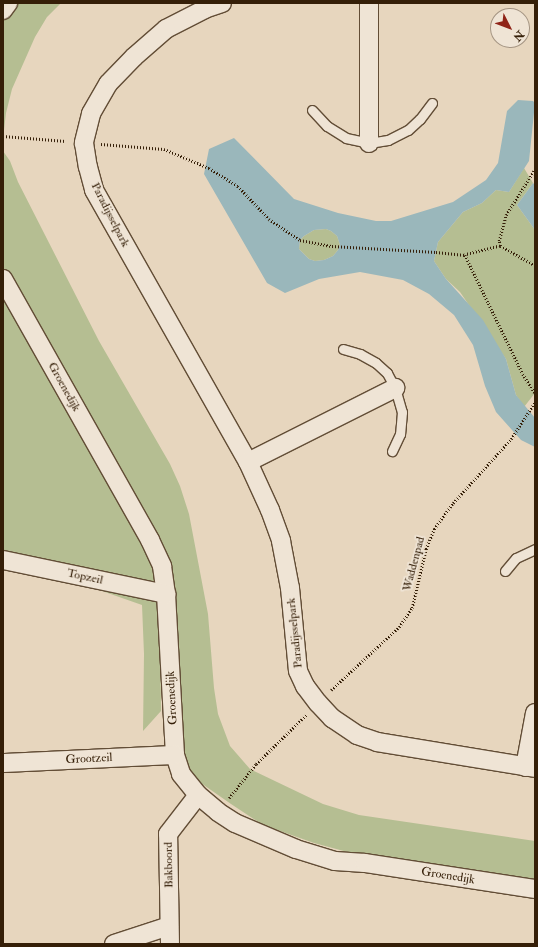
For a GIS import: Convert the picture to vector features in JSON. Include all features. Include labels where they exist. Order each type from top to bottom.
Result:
[{"type":"street","points":[[3,10],[8,3]]},
{"type":"street","name":"Paradijsselpark","points":[[222,3],[205,9],[166,29],[134,57],[108,84],[91,114],[84,143],[94,190],[248,462],[270,510],[281,541],[290,588],[298,671],[305,686],[332,718],[351,731],[377,742],[530,767],[535,712]]},
{"type":"street","points":[[369,3],[369,143]]},
{"type":"street","name":"Groenedijk","points":[[3,279],[150,540],[162,566],[166,594],[174,755],[181,774],[198,796],[235,823],[296,849],[335,861],[365,863],[535,889]]},
{"type":"street","points":[[248,462],[395,388]]},
{"type":"street","name":"Topzeil","points":[[3,560],[166,594]]},
{"type":"street","name":"Grootzeil","points":[[3,763],[174,755]]},
{"type":"street","name":"Bakboord","points":[[170,935],[168,834],[198,796]]},
{"type":"street","points":[[114,944],[170,935]]},
{"type":"lane","points":[[312,110],[327,126],[346,138],[369,143],[388,140],[408,130],[420,119],[432,103]]},
{"type":"lane","points":[[343,349],[360,354],[376,363],[387,373],[395,388],[402,412],[400,434],[392,451]]},
{"type":"lane","points":[[505,571],[516,558],[535,549]]},
{"type":"path","points":[[3,136],[164,149],[208,168],[238,186],[269,219],[300,240],[332,246],[465,255],[500,246],[535,266]]},
{"type":"path","points":[[500,246],[506,216],[535,169]]},
{"type":"path","points":[[465,255],[523,374],[535,393]]},
{"type":"path","name":"Waddenpad","points":[[218,812],[256,764],[399,627],[412,608],[426,549],[434,529],[453,502],[511,439],[535,402]]},
{"type":"green space","points":[[12,3],[61,3],[47,17],[35,37],[12,89],[6,113],[3,139],[3,15]]},
{"type":"green space","points":[[3,151],[10,161],[18,182],[99,341],[170,464],[180,486],[189,514],[208,614],[214,688],[218,714],[230,746],[250,769],[323,804],[359,815],[535,841],[535,881],[366,857],[314,843],[263,825],[198,781],[179,755],[171,564],[3,269]]},
{"type":"green space","points":[[524,168],[533,183],[517,205],[535,230],[535,393],[524,407],[516,395],[506,359],[460,292],[446,279],[434,261],[438,242],[463,212],[482,203],[496,190],[509,192]]},
{"type":"green space","points":[[326,229],[337,236],[340,245],[338,250],[333,256],[324,260],[315,261],[309,259],[299,249],[300,240],[314,230]]},
{"type":"green space","points":[[3,291],[144,546],[156,573],[160,620],[161,711],[143,731],[144,654],[142,605],[62,577],[3,564]]},
{"type":"water","points":[[518,100],[533,101],[535,103],[529,161],[509,192],[496,190],[482,203],[463,212],[438,242],[434,261],[446,279],[483,320],[506,359],[516,395],[535,418],[535,447],[521,440],[496,412],[485,386],[473,345],[454,315],[429,294],[403,280],[360,272],[319,279],[285,293],[267,283],[204,174],[209,149],[234,138],[294,199],[338,213],[376,221],[391,221],[453,202],[486,180],[498,163],[507,111]],"holes":[[[326,229],[337,236],[340,245],[333,256],[324,260],[315,261],[309,259],[299,249],[300,240],[314,230]]]},
{"type":"water","points":[[533,183],[535,185],[535,230],[517,205]]}]
